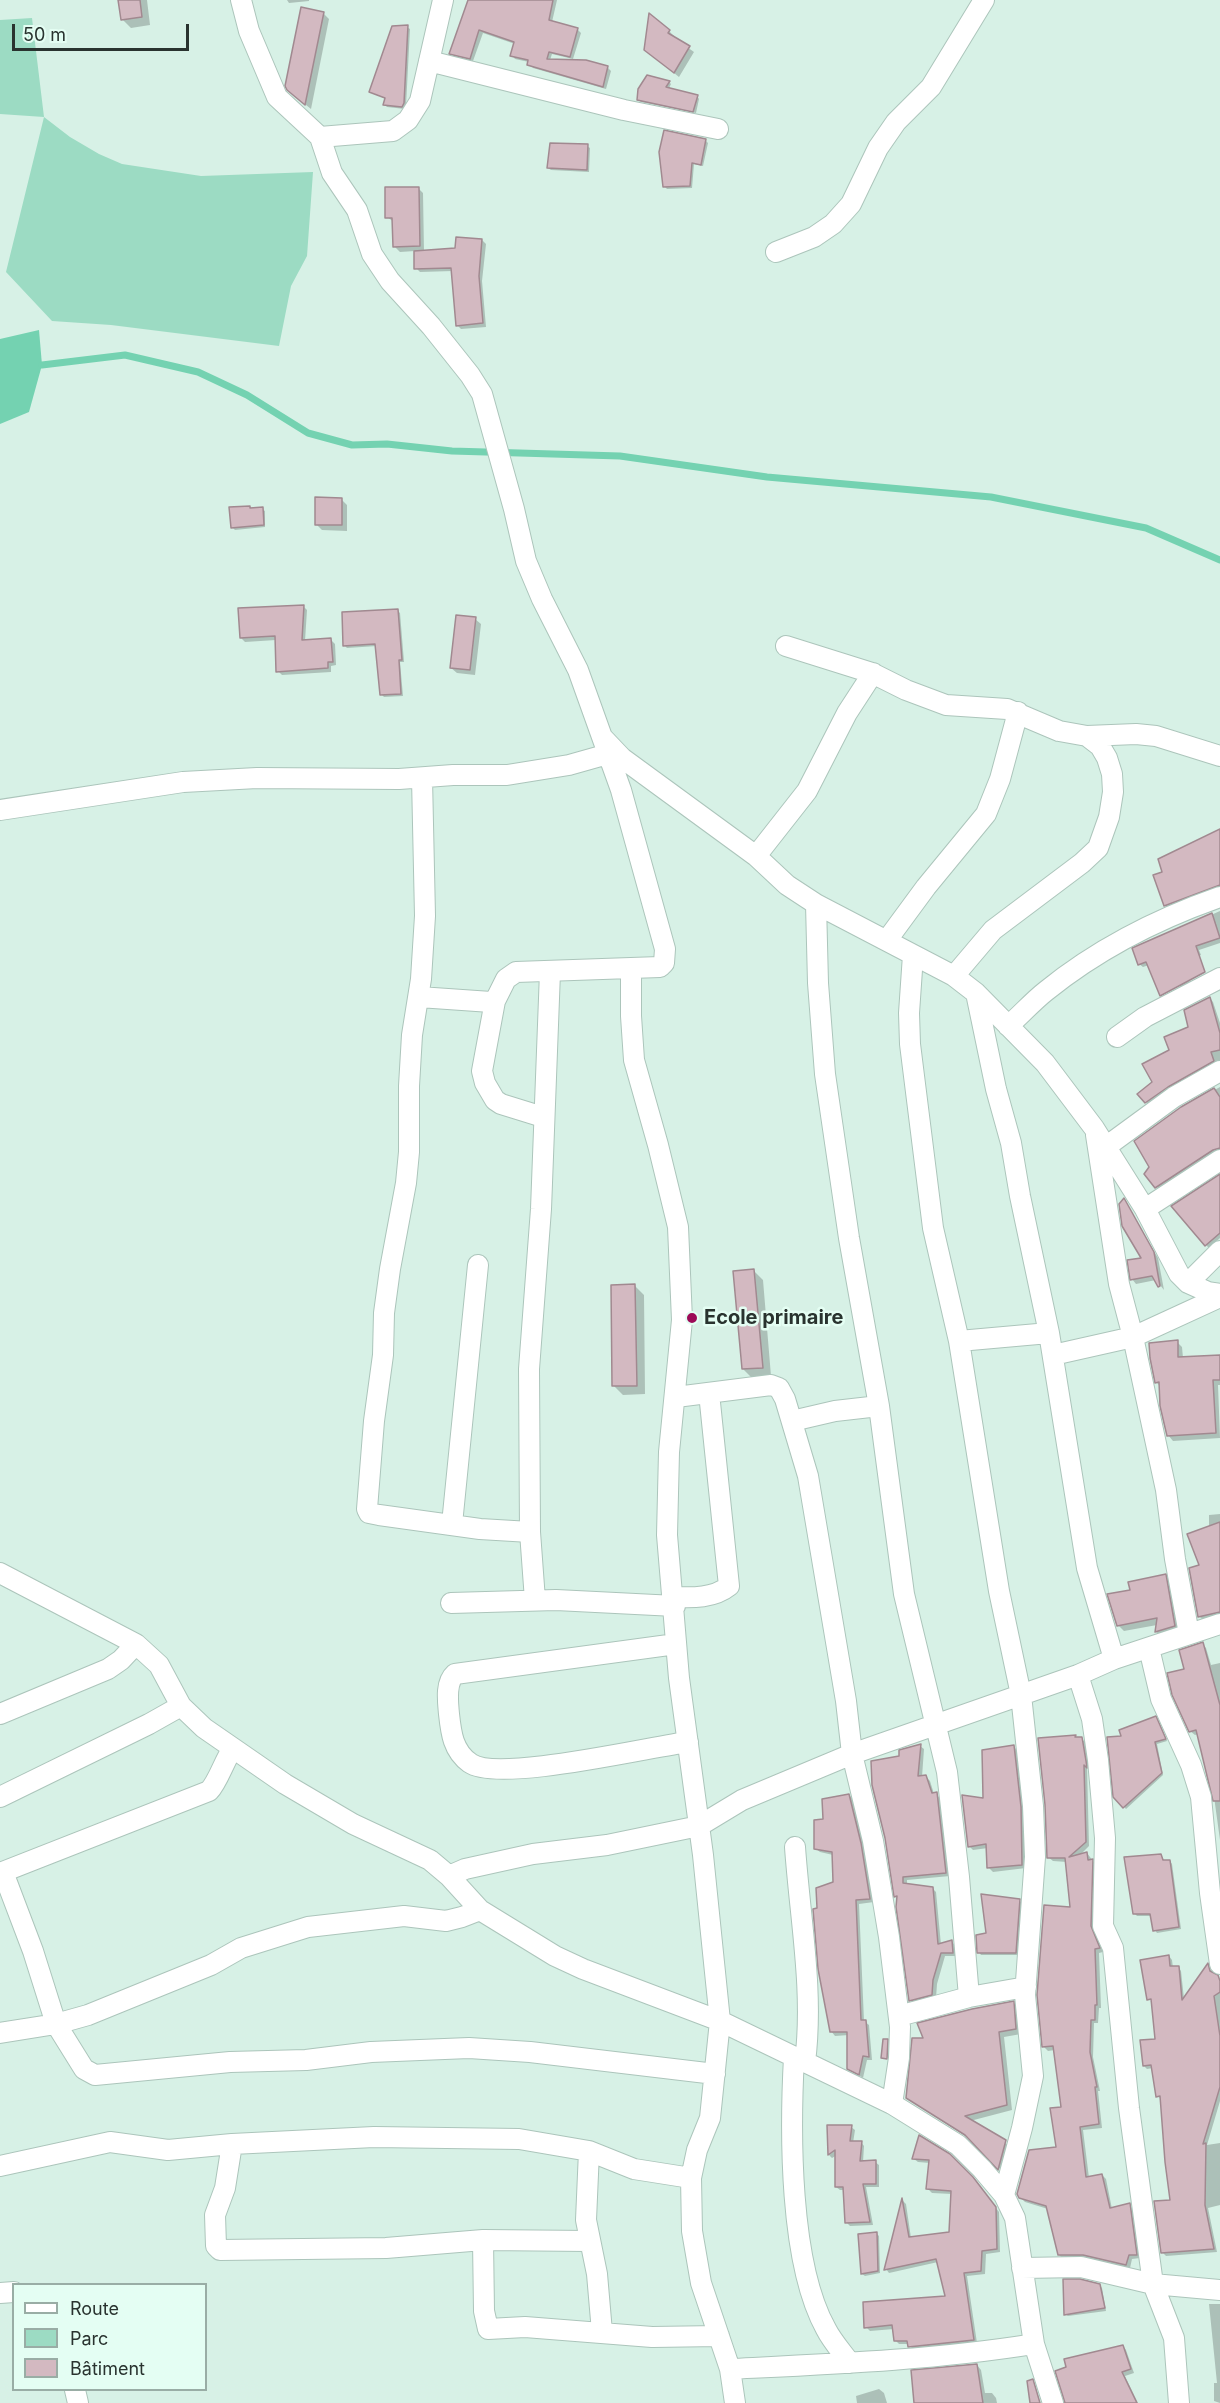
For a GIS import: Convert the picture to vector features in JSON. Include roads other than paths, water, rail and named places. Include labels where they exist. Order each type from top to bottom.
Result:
[{"type":"street","points":[[241,0],[249,31],[277,97],[320,137],[332,173],[357,210],[372,254],[390,281],[431,326],[482,394],[526,561],[542,599],[578,670],[624,801],[665,949],[664,963],[660,967],[516,972],[498,992],[482,1071],[485,1083],[495,1100],[501,1104],[543,1117]]},
{"type":"street","points":[[320,137],[393,131],[408,120],[420,101],[443,0]]},
{"type":"street","points":[[776,252],[814,237],[833,224],[851,204],[878,148],[896,122],[931,87],[984,0]]},
{"type":"street","points":[[429,61],[624,110],[718,129]]},
{"type":"street","points":[[786,646],[873,673],[906,690],[946,705],[1018,712],[1059,731],[1087,736],[1136,734],[1156,736],[1220,756]]},
{"type":"street","points":[[756,856],[807,791],[847,713],[873,673]]},
{"type":"street","points":[[887,940],[926,887],[986,814],[1000,779],[1018,712]]},
{"type":"street","points":[[954,976],[993,930],[1082,863],[1098,848],[1109,817],[1113,792],[1112,774],[1100,746],[1087,736]]},
{"type":"street","points":[[0,810],[192,781],[269,777],[422,778],[507,775],[568,765],[605,746]]},
{"type":"street","points":[[605,746],[756,856],[787,885],[816,904],[954,976],[976,993],[1044,1063],[1094,1128],[1145,1209],[1179,1274],[1188,1283],[1220,1296]]},
{"type":"street","points":[[422,778],[425,907],[419,997],[412,1035],[409,1152],[388,1277],[383,1355],[374,1421],[367,1509],[372,1514],[480,1529],[530,1532]]},
{"type":"street","points":[[1008,1026],[1045,992],[1086,962],[1137,931],[1184,909],[1220,897]]},
{"type":"street","points":[[816,904],[825,1074],[848,1229],[879,1406],[904,1594],[947,1772],[959,1876],[969,1997]]},
{"type":"street","points":[[913,955],[909,1013],[912,1072],[933,1228],[959,1341],[999,1591],[1021,1695],[1034,1806],[1035,1857],[1026,1986],[1033,2076],[1004,2195]]},
{"type":"street","points":[[631,968],[634,1060],[678,1227],[682,1320],[669,1452],[667,1534],[676,1644],[720,2021],[710,2118],[697,2150],[691,2178],[692,2231],[701,2283],[730,2369],[735,2403]]},
{"type":"street","points":[[535,1600],[530,1532],[529,1369],[540,1209],[550,972]]},
{"type":"street","points":[[1117,1037],[1145,1017],[1220,978]]},
{"type":"street","points":[[976,993],[996,1089],[1011,1143],[1049,1333],[1087,1568],[1114,1659]]},
{"type":"street","points":[[419,997],[495,1001]]},
{"type":"street","points":[[1107,1146],[1174,1097],[1220,1071]]},
{"type":"street","points":[[1094,1128],[1119,1284],[1133,1337],[1166,1490],[1175,1559],[1189,1634]]},
{"type":"street","points":[[1145,1209],[1220,1160]]},
{"type":"street","points":[[1188,1283],[1220,1251]]},
{"type":"street","points":[[452,1524],[478,1265]]},
{"type":"street","points":[[1053,1355],[1133,1337],[1220,1296]]},
{"type":"street","points":[[959,1341],[1049,1333]]},
{"type":"street","points":[[676,1397],[771,1385],[779,1389],[785,1399],[792,1421],[808,1476],[846,1701],[852,1754],[873,1841],[899,2016],[899,2058],[892,2103]]},
{"type":"street","points":[[451,1603],[535,1600],[674,1601],[710,1595],[729,1586],[709,1393]]},
{"type":"street","points":[[792,1421],[835,1411],[879,1406]]},
{"type":"street","points":[[0,1573],[136,1644],[159,1665],[182,1706],[204,1728],[285,1784],[353,1824],[430,1860],[449,1876],[480,1910],[555,1956],[583,1969],[720,2021],[892,2103],[958,2145],[1004,2195],[1015,2218],[1034,2344],[1053,2403]]},
{"type":"street","points":[[449,1876],[465,1869],[533,1854],[607,1845],[699,1826],[742,1800],[852,1754],[1078,1675],[1114,1659],[1220,1624]]},
{"type":"street","points":[[0,1714],[108,1669],[121,1660],[136,1644]]},
{"type":"street","points":[[676,1644],[455,1674],[450,1679],[448,1687],[450,1727],[454,1745],[460,1754],[474,1766],[490,1768],[547,1766],[688,1742]]},
{"type":"street","points":[[1149,1648],[1161,1699],[1191,1766],[1201,1797],[1210,1893],[1220,1964]]},
{"type":"street","points":[[1078,1675],[1092,1719],[1098,1760],[1105,1838],[1103,1926],[1113,1948],[1129,2108],[1153,2284],[1174,2338],[1179,2403]]},
{"type":"street","points":[[0,1797],[182,1706]]},
{"type":"street","points":[[232,1748],[209,1791],[1,1873],[33,1951],[56,2024],[84,2069],[95,2075],[230,2062],[306,2060],[372,2052],[469,2048],[530,2052],[715,2074]]},
{"type":"street","points":[[795,1847],[809,2015],[792,2096],[795,2186],[801,2253],[818,2311],[826,2329],[850,2363]]},
{"type":"street","points":[[0,2033],[56,2024],[88,2014],[211,1965],[255,1942],[308,1927],[404,1916],[446,1921],[480,1910]]},
{"type":"street","points":[[899,2016],[969,1997],[1026,1986]]},
{"type":"street","points":[[0,2166],[110,2142],[162,2150],[374,2137],[519,2139],[589,2151],[634,2169],[691,2178]]},
{"type":"street","points":[[232,2144],[225,2188],[215,2216],[216,2246],[220,2250],[386,2248],[483,2240],[589,2241]]},
{"type":"street","points":[[589,2151],[586,2213],[589,2241],[597,2274],[602,2332]]},
{"type":"street","points":[[483,2240],[486,2329],[525,2327],[652,2337],[719,2336]]},
{"type":"street","points":[[1022,2268],[1081,2267],[1153,2284],[1220,2290]]},
{"type":"street","points":[[730,2369],[977,2353],[1034,2344]]},
{"type":"waterway","points":[[42,365],[125,355],[198,372],[247,395],[308,433],[352,445],[387,444],[452,451],[620,456],[767,477],[991,497],[1146,528],[1220,560]]},
{"type":"place","name":"Ecole primaire","points":[[692,1318]]}]
